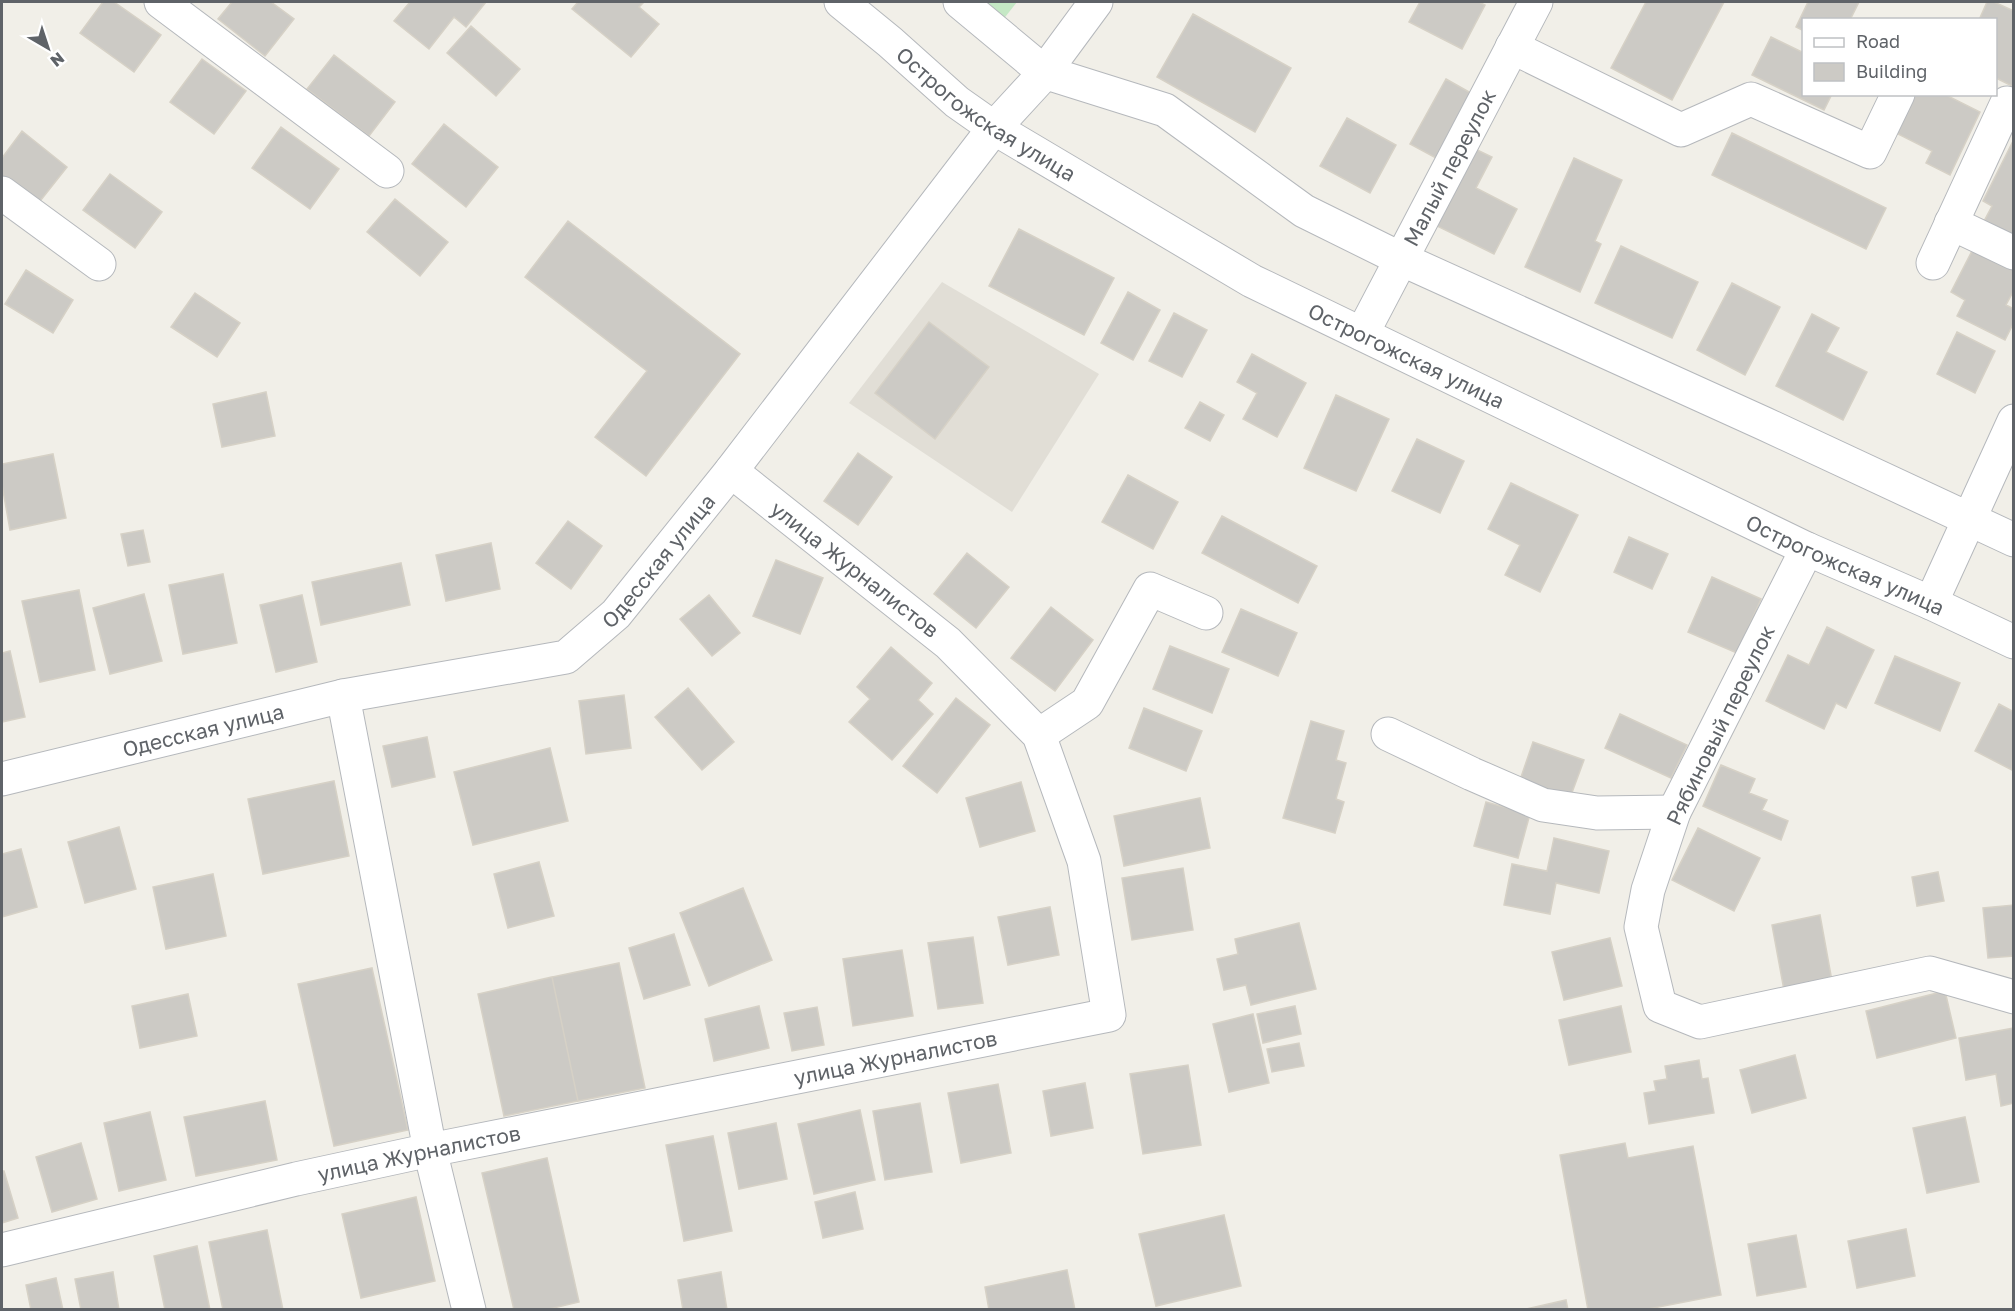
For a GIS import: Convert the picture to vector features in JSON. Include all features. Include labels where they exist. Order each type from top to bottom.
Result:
[{"type":"street","points":[[161,2],[387,171]]},
{"type":"street","name":"Острогожская улица","points":[[841,2],[957,102],[994,128],[1251,281],[1807,549],[1931,603],[2013,642]]},
{"type":"street","points":[[960,2],[1044,72],[1165,110],[1304,211],[1401,259],[1765,424],[2013,540]]},
{"type":"street","name":"Одесская улица","points":[[2,779],[344,696],[566,657],[616,614],[731,471],[994,128],[1044,72],[1096,2]]},
{"type":"street","name":"Малый переулок","points":[[1362,334],[1536,2]]},
{"type":"street","points":[[1512,46],[1681,130],[1751,99],[1870,152],[1897,96]]},
{"type":"street","points":[[1933,263],[2007,103]]},
{"type":"street","points":[[2,193],[99,264]]},
{"type":"street","points":[[1951,223],[2013,253]]},
{"type":"street","points":[[1931,603],[2013,421]]},
{"type":"street","name":"улица Журналистов","points":[[2,1250],[296,1179],[430,1150],[1109,1015],[1084,861],[1039,735],[948,643],[731,471]]},
{"type":"street","name":"Рябиновый переулок","points":[[1807,549],[1674,812],[1648,890],[1641,927],[1660,1006],[1700,1022],[1930,973],[2013,997]]},
{"type":"street","points":[[1039,735],[1087,703],[1149,589],[1206,613]]},
{"type":"street","points":[[344,696],[430,1150],[469,1310]]},
{"type":"street","points":[[1388,734],[1543,805],[1597,813],[1674,812]]},
{"type":"shaded area","points":[[942,282],[1099,374],[1012,512],[849,403]]},
{"type":"green space","points":[[980,2],[1017,2],[1002,21]]},
{"type":"building","points":[[103,2],[114,2],[161,35],[134,72],[80,33]]},
{"type":"building","points":[[232,2],[271,2],[294,19],[265,56],[218,19]]},
{"type":"building","points":[[410,2],[486,2],[466,27],[454,17],[429,49],[394,21]]},
{"type":"building","points":[[578,2],[644,2],[639,7],[659,24],[631,57],[572,9]]},
{"type":"building","points":[[1420,2],[1479,2],[1485,5],[1462,49],[1409,22]]},
{"type":"building","points":[[1646,2],[1724,2],[1672,100],[1611,68]]},
{"type":"building","points":[[1808,2],[1859,2],[1851,18],[1802,18],[1802,30],[1796,27]]},
{"type":"building","points":[[1987,2],[1994,2],[2014,11],[2014,87],[1997,78],[1997,18],[1980,18]]},
{"type":"building","points":[[1193,14],[1291,68],[1255,132],[1157,77]]},
{"type":"building","points":[[471,26],[520,69],[496,96],[447,53]]},
{"type":"building","points":[[1771,37],[1802,52],[1802,96],[1831,96],[1824,110],[1752,75]]},
{"type":"building","points":[[334,55],[395,102],[369,136],[307,89]]},
{"type":"building","points":[[202,59],[246,91],[214,134],[170,102]]},
{"type":"building","points":[[1446,79],[1471,93],[1436,158],[1410,144]]},
{"type":"building","points":[[1914,96],[1948,96],[1980,112],[1950,175],[1926,163],[1932,151],[1896,133]]},
{"type":"building","points":[[1347,118],[1396,145],[1370,193],[1320,166]]},
{"type":"building","points":[[444,124],[498,167],[466,207],[412,164]]},
{"type":"building","points":[[281,127],[339,169],[310,209],[252,168]]},
{"type":"building","points":[[22,131],[67,167],[37,205],[2,176],[2,158]]},
{"type":"building","points":[[1732,133],[1886,208],[1866,249],[1712,175]]},
{"type":"building","points":[[2014,139],[2014,241],[1982,225],[1992,206],[1983,201]]},
{"type":"building","points":[[1471,147],[1492,157],[1476,188],[1517,209],[1494,254],[1433,224]]},
{"type":"building","points":[[1574,158],[1622,180],[1595,241],[1601,244],[1580,292],[1525,267]]},
{"type":"building","points":[[110,174],[162,212],[135,248],[83,210]]},
{"type":"building","points":[[395,199],[448,242],[420,276],[367,232]]},
{"type":"building","points":[[568,221],[740,354],[646,476],[595,437],[647,371],[525,277]]},
{"type":"building","points":[[1019,229],[1114,278],[1084,335],[989,286]]},
{"type":"building","points":[[1621,246],[1698,282],[1672,338],[1595,303]]},
{"type":"building","points":[[1974,247],[2014,266],[2014,290],[2006,305],[2014,309],[2014,322],[2005,340],[1957,316],[1965,300],[1951,292]]},
{"type":"building","points":[[26,270],[73,300],[53,333],[5,304]]},
{"type":"building","points":[[1732,283],[1780,307],[1745,375],[1697,350]]},
{"type":"building","points":[[1128,292],[1160,310],[1133,360],[1101,343]]},
{"type":"building","points":[[195,293],[240,323],[217,357],[171,327]]},
{"type":"building","points":[[1174,313],[1207,330],[1182,377],[1149,361]]},
{"type":"building","points":[[1812,314],[1839,328],[1826,352],[1867,372],[1843,420],[1776,386]]},
{"type":"building","points":[[929,322],[989,367],[935,439],[875,393]]},
{"type":"building","points":[[1957,332],[1995,351],[1975,393],[1937,374]]},
{"type":"building","points":[[1252,354],[1306,383],[1277,437],[1243,419],[1257,393],[1237,382]]},
{"type":"building","points":[[266,392],[275,436],[222,447],[213,404]]},
{"type":"building","points":[[1336,395],[1389,419],[1356,491],[1304,468]]},
{"type":"building","points":[[1200,402],[1224,415],[1210,441],[1185,428]]},
{"type":"building","points":[[1417,439],[1464,461],[1440,513],[1392,491]]},
{"type":"building","points":[[858,453],[892,477],[858,525],[824,501]]},
{"type":"building","points":[[53,454],[66,518],[10,530],[2,485],[2,464]]},
{"type":"building","points":[[1128,475],[1178,502],[1153,549],[1102,522]]},
{"type":"building","points":[[1511,483],[1578,515],[1540,592],[1505,575],[1520,545],[1488,529]]},
{"type":"building","points":[[1222,516],[1317,566],[1298,603],[1202,553]]},
{"type":"building","points":[[568,521],[602,546],[571,589],[536,563]]},
{"type":"building","points":[[143,530],[150,562],[128,566],[121,534]]},
{"type":"building","points":[[1629,537],[1668,554],[1652,589],[1614,572]]},
{"type":"building","points":[[491,543],[500,589],[446,601],[436,555]]},
{"type":"building","points":[[967,553],[1009,587],[976,628],[934,594]]},
{"type":"building","points":[[776,560],[823,578],[800,634],[753,616]]},
{"type":"building","points":[[401,563],[410,605],[321,625],[312,582]]},
{"type":"building","points":[[223,574],[237,643],[183,654],[169,585]]},
{"type":"building","points":[[1712,577],[1761,599],[1737,653],[1688,632]]},
{"type":"building","points":[[79,590],[95,670],[40,682],[22,601]]},
{"type":"building","points":[[144,594],[162,661],[110,674],[93,608]]},
{"type":"building","points":[[302,595],[317,662],[276,672],[260,605]]},
{"type":"building","points":[[709,595],[740,633],[712,656],[680,619]]},
{"type":"building","points":[[1051,607],[1093,640],[1055,691],[1011,658]]},
{"type":"building","points":[[1241,609],[1297,633],[1278,676],[1222,652]]},
{"type":"building","points":[[1827,627],[1874,650],[1846,708],[1836,703],[1824,729],[1766,701],[1788,655],[1809,665]]},
{"type":"building","points":[[1170,646],[1229,669],[1212,713],[1153,689]]},
{"type":"building","points":[[891,647],[932,683],[918,700],[933,714],[892,760],[849,722],[870,699],[857,687]]},
{"type":"building","points":[[10,651],[25,717],[2,722],[2,653]]},
{"type":"building","points":[[1895,656],[1960,683],[1940,731],[1875,703]]},
{"type":"building","points":[[688,688],[734,742],[702,770],[655,717]]},
{"type":"building","points":[[624,695],[631,748],[586,754],[579,701]]},
{"type":"building","points":[[956,698],[990,725],[937,793],[903,766]]},
{"type":"building","points":[[1999,704],[2014,712],[2012,770],[1975,751]]},
{"type":"building","points":[[1144,708],[1202,731],[1186,771],[1129,748]]},
{"type":"building","points":[[1620,714],[1687,745],[1671,778],[1605,748]]},
{"type":"building","points":[[1311,721],[1344,731],[1336,760],[1346,763],[1336,799],[1344,802],[1335,833],[1283,818]]},
{"type":"building","points":[[427,737],[435,777],[392,787],[383,746]]},
{"type":"building","points":[[1533,742],[1584,760],[1570,798],[1520,780]]},
{"type":"building","points":[[550,748],[568,821],[473,845],[454,772]]},
{"type":"building","points":[[1721,765],[1755,779],[1749,793],[1767,800],[1762,810],[1788,821],[1781,840],[1703,806]]},
{"type":"building","points":[[334,781],[349,856],[263,874],[248,799]]},
{"type":"building","points":[[1021,782],[1035,831],[980,847],[966,798]]},
{"type":"building","points":[[1200,798],[1210,848],[1124,866],[1114,816]]},
{"type":"building","points":[[1486,802],[1530,814],[1518,858],[1474,846]]},
{"type":"building","points":[[119,827],[136,889],[85,903],[68,842]]},
{"type":"building","points":[[1698,828],[1760,858],[1734,911],[1672,880]]},
{"type":"building","points":[[1554,838],[1609,851],[1599,893],[1556,883],[1550,914],[1504,905],[1512,864],[1547,871]]},
{"type":"building","points":[[21,849],[37,907],[2,917],[2,854]]},
{"type":"building","points":[[539,862],[554,916],[508,928],[494,874]]},
{"type":"building","points":[[1183,868],[1193,930],[1132,940],[1122,878]]},
{"type":"building","points":[[1938,872],[1944,901],[1917,906],[1912,877]]},
{"type":"building","points":[[213,874],[226,936],[166,949],[153,887]]},
{"type":"building","points":[[743,888],[772,960],[709,986],[680,913]]},
{"type":"building","points":[[2014,905],[2014,956],[1988,958],[1983,908]]},
{"type":"building","points":[[1050,907],[1059,955],[1008,965],[998,917]]},
{"type":"building","points":[[1820,915],[1832,981],[1784,990],[1772,925]]},
{"type":"building","points":[[1299,923],[1316,989],[1251,1005],[1246,985],[1224,990],[1217,959],[1238,954],[1235,939]]},
{"type":"building","points":[[674,934],[690,985],[644,999],[629,948]]},
{"type":"building","points":[[973,937],[983,1003],[938,1009],[928,943]]},
{"type":"building","points":[[1610,938],[1622,986],[1564,1000],[1552,952]]},
{"type":"building","points":[[902,950],[913,1016],[853,1026],[843,959]]},
{"type":"building","points":[[619,963],[645,1088],[578,1101],[552,977]]},
{"type":"building","points":[[372,968],[408,1130],[334,1146],[298,984]]},
{"type":"building","points":[[552,977],[578,1101],[504,1116],[478,994]]},
{"type":"building","points":[[1945,991],[1956,1038],[1877,1058],[1866,1011]]},
{"type":"building","points":[[188,994],[197,1036],[140,1048],[132,1006]]},
{"type":"building","points":[[759,1006],[769,1048],[714,1061],[705,1019]]},
{"type":"building","points":[[1295,1006],[1301,1034],[1263,1043],[1257,1014]]},
{"type":"building","points":[[1621,1006],[1631,1052],[1569,1065],[1559,1020]]},
{"type":"building","points":[[817,1007],[824,1045],[792,1051],[784,1013]]},
{"type":"building","points":[[1253,1014],[1269,1083],[1229,1092],[1213,1024]]},
{"type":"building","points":[[2014,1028],[2014,1103],[2001,1106],[1996,1074],[1966,1080],[1959,1038]]},
{"type":"building","points":[[1299,1043],[1304,1066],[1272,1072],[1267,1049]]},
{"type":"building","points":[[1795,1055],[1806,1098],[1752,1113],[1740,1070]]},
{"type":"building","points":[[1699,1060],[1702,1079],[1708,1078],[1714,1113],[1649,1124],[1644,1093],[1656,1091],[1654,1081],[1667,1079],[1665,1066]]},
{"type":"building","points":[[1188,1065],[1201,1145],[1143,1154],[1130,1074]]},
{"type":"building","points":[[1085,1083],[1093,1128],[1051,1136],[1043,1091]]},
{"type":"building","points":[[998,1084],[1011,1153],[961,1163],[948,1093]]},
{"type":"building","points":[[265,1101],[277,1160],[196,1176],[184,1117]]},
{"type":"building","points":[[920,1103],[932,1172],[885,1180],[873,1111]]},
{"type":"building","points":[[860,1110],[875,1180],[814,1194],[798,1124]]},
{"type":"building","points":[[150,1112],[166,1180],[119,1191],[104,1123]]},
{"type":"building","points":[[1965,1117],[1979,1182],[1927,1193],[1913,1128]]},
{"type":"building","points":[[776,1123],[787,1179],[739,1189],[728,1133]]},
{"type":"building","points":[[713,1136],[732,1231],[684,1241],[666,1145]]},
{"type":"building","points":[[81,1143],[97,1199],[52,1212],[36,1157]]},
{"type":"building","points":[[1625,1143],[1628,1158],[1693,1146],[1721,1295],[1643,1310],[1588,1310],[1560,1155]]},
{"type":"building","points":[[547,1158],[579,1302],[545,1310],[514,1310],[482,1173]]},
{"type":"building","points":[[2,1171],[4,1171],[18,1218],[2,1223]]},
{"type":"building","points":[[855,1192],[863,1229],[823,1238],[815,1202]]},
{"type":"building","points":[[416,1197],[435,1281],[361,1298],[342,1214]]},
{"type":"building","points":[[1224,1215],[1241,1286],[1156,1306],[1139,1234]]},
{"type":"building","points":[[1906,1229],[1915,1276],[1857,1288],[1848,1241]]},
{"type":"building","points":[[267,1230],[283,1310],[223,1310],[209,1242]]},
{"type":"building","points":[[1796,1235],[1806,1287],[1757,1296],[1748,1244]]},
{"type":"building","points":[[197,1246],[210,1310],[165,1310],[154,1256]]},
{"type":"building","points":[[1067,1270],[1075,1310],[989,1310],[985,1287]]},
{"type":"building","points":[[113,1272],[119,1310],[81,1310],[75,1279]]},
{"type":"building","points":[[721,1272],[727,1310],[683,1310],[678,1280]]},
{"type":"building","points":[[56,1278],[63,1310],[31,1310],[26,1285]]},
{"type":"building","points":[[1566,1300],[1568,1310],[1522,1310]]}]
